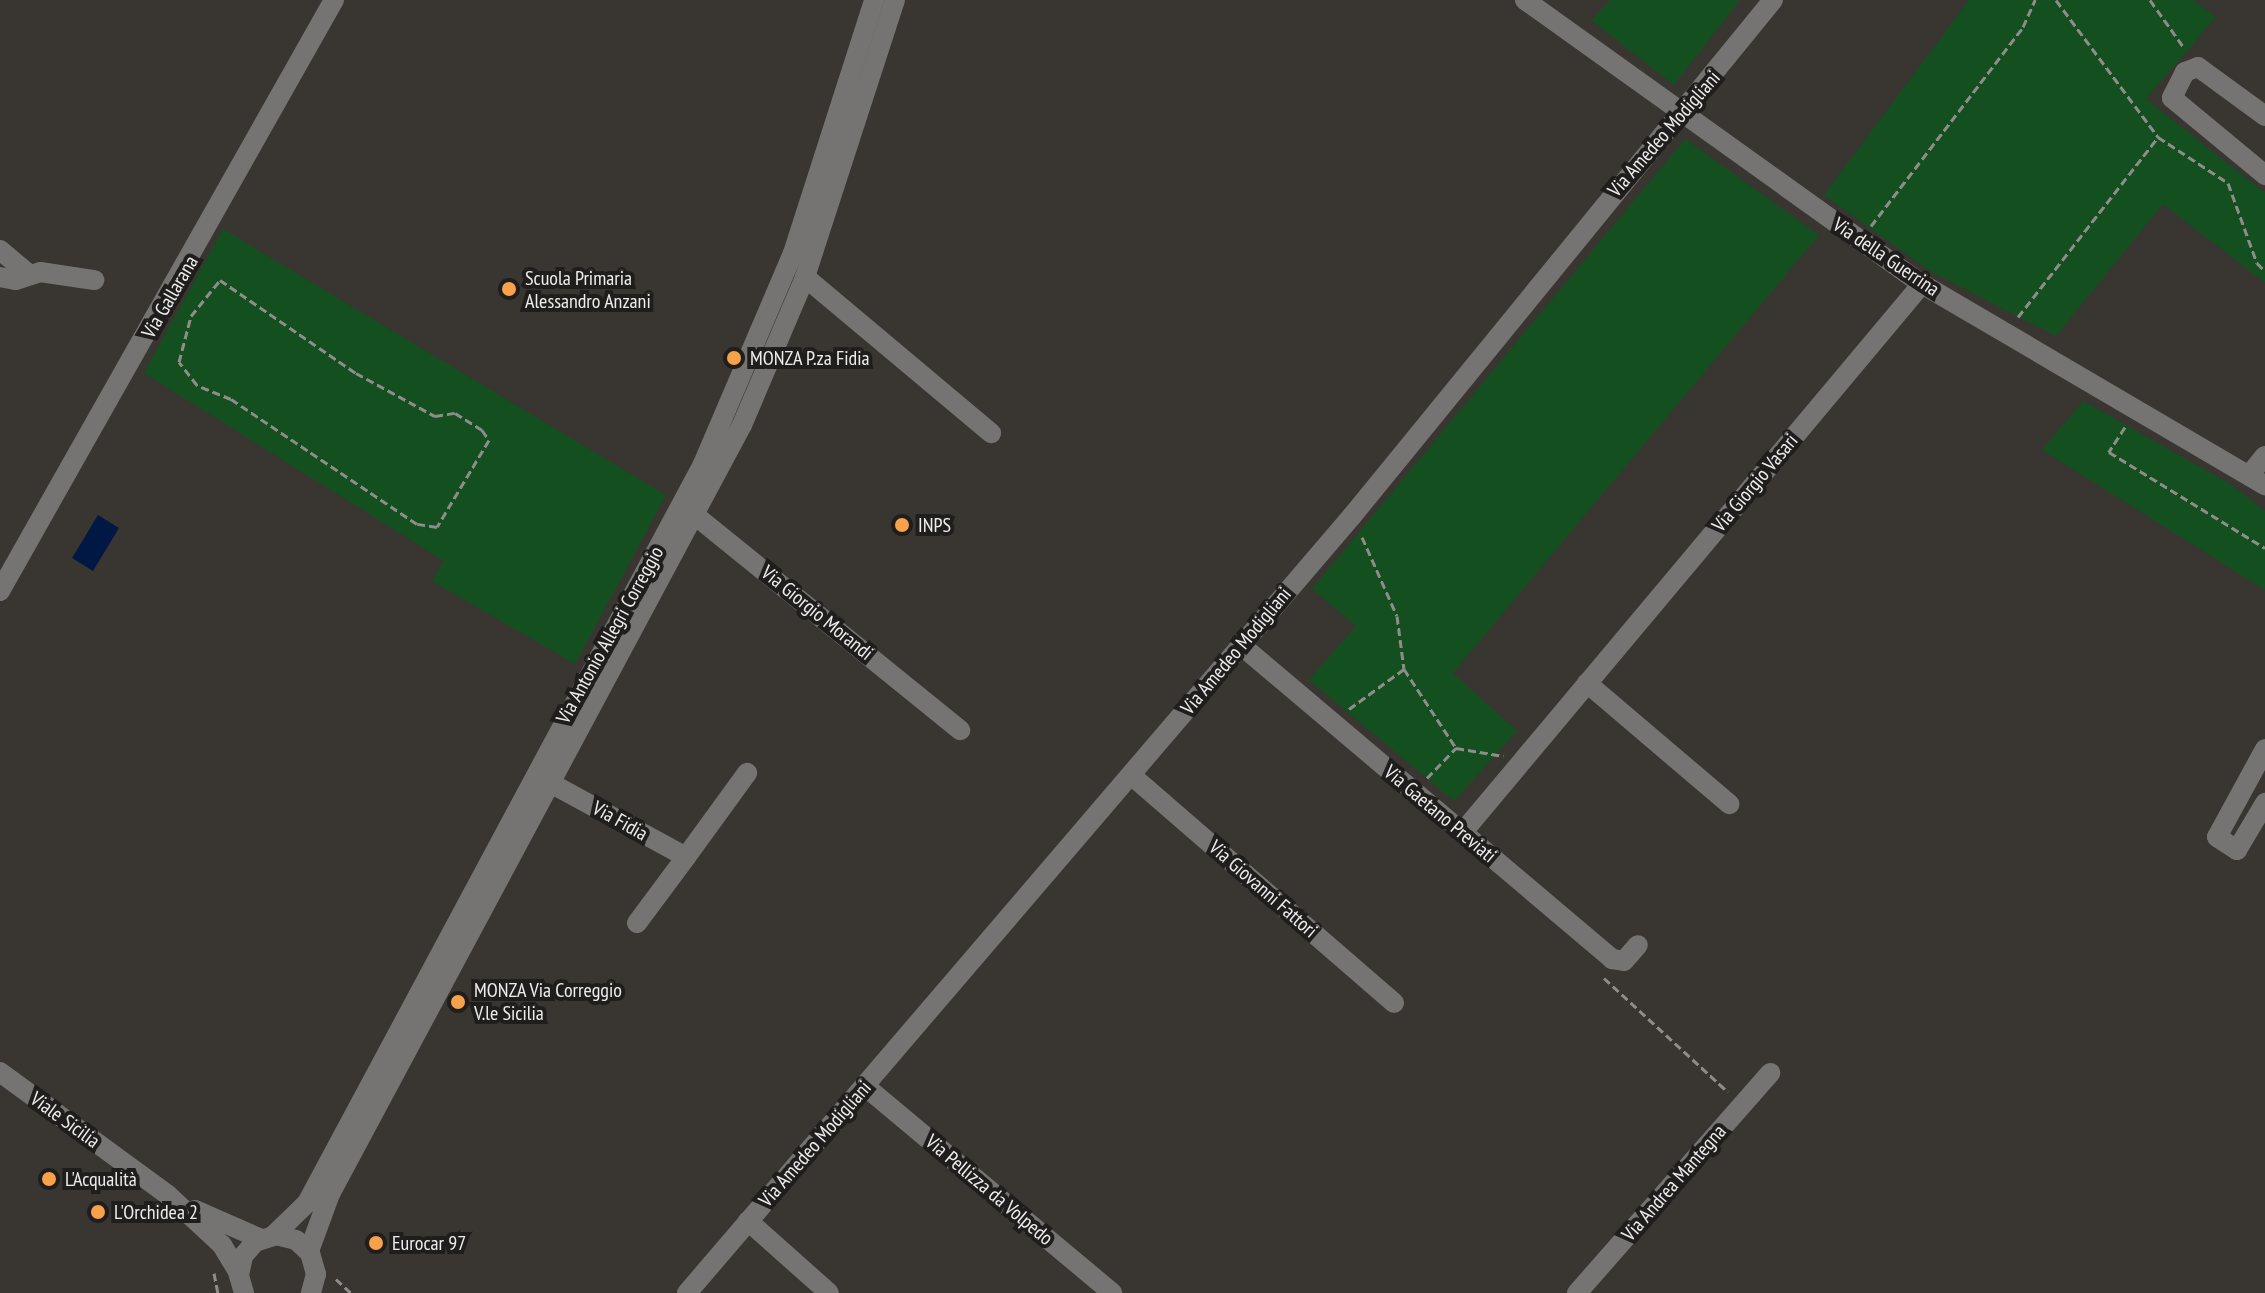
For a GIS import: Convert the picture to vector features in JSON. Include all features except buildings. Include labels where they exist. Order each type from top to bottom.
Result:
[{"type":"street","name":"Via Gallarana","points":[[0,591],[334,0]]},
{"type":"street","name":"Via Antonio Allegri Correggio","points":[[309,1251],[320,1212],[554,785],[684,506],[774,303],[874,0]]},
{"type":"street","name":"Via Antonio Allegri Correggio","points":[[242,1288],[245,1252],[268,1237],[307,1203],[684,506],[763,379],[805,277],[895,0]]},
{"type":"street","name":"Via della Guerrina","points":[[1525,0],[1683,116],[1922,284],[2258,479]]},
{"type":"street","name":"Via Amedeo Modigliani","points":[[687,1293],[1352,516],[1658,136],[1683,116],[1773,0]]},
{"type":"street","points":[[2265,116],[2198,67],[2177,83],[2172,98],[2176,105],[2265,175]]},
{"type":"street","points":[[0,250],[29,274]]},
{"type":"street","points":[[0,277],[16,280],[29,274],[94,280]]},
{"type":"street","points":[[805,277],[991,433]]},
{"type":"street","name":"Via Giorgio Vasari","points":[[1462,833],[1922,284]]},
{"type":"street","points":[[2258,479],[2265,456]]},
{"type":"street","name":"Via Giorgio Morandi","points":[[684,506],[960,730]]},
{"type":"street","name":"Via Gaetano Previati","points":[[1242,646],[1612,959],[1624,961],[1638,945]]},
{"type":"street","points":[[1587,683],[1729,804]]},
{"type":"street","points":[[2265,749],[2217,837],[2237,850],[2265,803]]},
{"type":"street","points":[[637,923],[747,773]]},
{"type":"street","name":"Via Giovanni Fattori","points":[[1131,775],[1394,1003]]},
{"type":"street","name":"Via Fidia","points":[[554,785],[686,857]]},
{"type":"street","name":"Viale Sicilia","points":[[0,1072],[168,1195],[222,1245],[242,1288]]},
{"type":"street","name":"Via Andrea Mantegna","points":[[1577,1293],[1770,1073]]},
{"type":"street","name":"Via Pellizza da Volpedo","points":[[866,1087],[1112,1293]]},
{"type":"street","name":"Viale Sicilia","points":[[168,1195],[225,1226],[268,1237],[293,1238],[309,1251]]},
{"type":"street","points":[[748,1221],[829,1293]]},
{"type":"street","points":[[309,1251],[318,1288]]},
{"type":"path","points":[[1860,240],[2023,27],[2035,0]]},
{"type":"path","points":[[2056,0],[2158,137],[2228,183],[2257,263],[2265,271]]},
{"type":"path","points":[[2150,0],[2198,67]]},
{"type":"path","points":[[2006,332],[2158,137]]},
{"type":"path","points":[[220,280],[356,373],[435,416],[455,413],[482,430],[489,440],[437,527],[417,524],[231,399],[197,385],[179,362],[191,316],[220,280]]},
{"type":"path","points":[[2138,407],[2109,452],[2265,548]]},
{"type":"path","points":[[1352,516],[1397,616],[1404,669],[1456,748],[1524,759]]},
{"type":"path","points":[[1331,722],[1404,669]]},
{"type":"path","points":[[1413,792],[1456,748]]},
{"type":"path","points":[[1600,974],[1742,1106]]},
{"type":"green space","points":[[1611,0],[1740,0],[1674,85],[1591,20]]},
{"type":"green space","points":[[1969,0],[2193,0],[2216,17],[2146,99],[2265,193],[2265,283],[2163,204],[2056,336],[1930,271],[1824,195]]},
{"type":"green space","points":[[1685,139],[1819,235],[1453,673],[1517,731],[1454,801],[1309,680],[1356,626],[1312,589]]},
{"type":"green space","points":[[223,229],[666,495],[575,664],[432,581],[444,561],[144,373]]},
{"type":"green space","points":[[2083,401],[2232,485],[2265,511],[2265,590],[2042,450]]},
{"type":"water","points":[[98,515],[119,528],[93,571],[72,558]]},
{"type":"place","name":"Scuola Primaria Alessandro Anzani","points":[[509,289]]},
{"type":"place","name":"MONZA P.za Fidia","points":[[734,358]]},
{"type":"place","name":"INPS","points":[[902,525]]},
{"type":"place","name":"MONZA Via Correggio V.le Sicilia","points":[[458,1002]]},
{"type":"place","name":"L'Acqualità","points":[[49,1179]]},
{"type":"place","name":"L'Orchidea 2","points":[[98,1212]]},
{"type":"place","name":"Eurocar 97","points":[[376,1243]]}]
